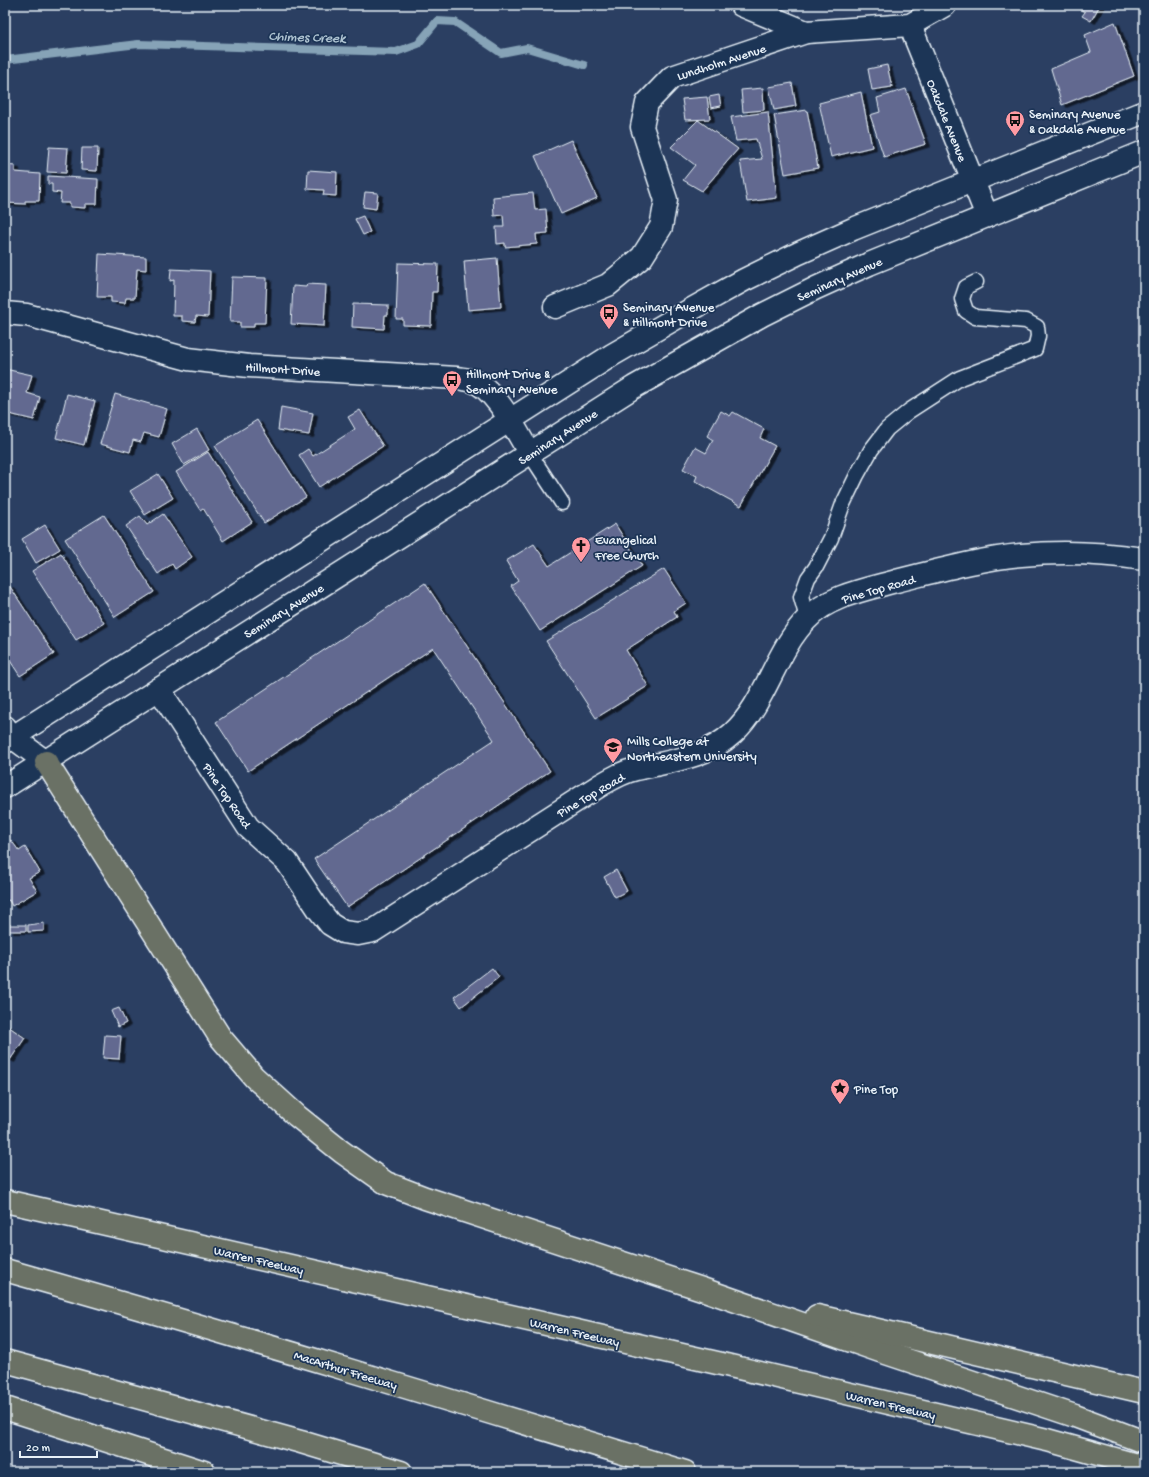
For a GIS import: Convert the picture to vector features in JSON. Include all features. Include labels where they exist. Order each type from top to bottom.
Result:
[{"type":"highway","points":[[46,762],[220,1037],[254,1077],[297,1116],[337,1148],[386,1183],[424,1198],[702,1289],[880,1351],[1075,1416],[1144,1442]]},
{"type":"highway","name":"Warren Freeway","points":[[5,1201],[756,1372],[1047,1440],[1144,1466]]},
{"type":"highway","name":"MacArthur Freeway","points":[[5,1270],[344,1368],[685,1472]]},
{"type":"highway","points":[[702,1289],[1144,1392]]},
{"type":"highway","points":[[5,1361],[301,1442],[401,1472]]},
{"type":"highway","points":[[5,1408],[204,1472]]},
{"type":"street","points":[[741,5],[806,32]]},
{"type":"street","name":"Lundholm Avenue","points":[[556,307],[608,285],[642,257],[661,227],[666,200],[642,127],[647,103],[672,77],[806,32],[910,25],[945,5]]},
{"type":"street","name":"Oakdale Avenue","points":[[910,25],[987,216]]},
{"type":"street","points":[[46,762],[7,735],[621,350],[744,280],[799,253],[852,229],[1144,112]]},
{"type":"street","name":"Seminary Avenue","points":[[5,787],[634,387],[762,315],[869,264],[1144,152]]},
{"type":"street","name":"Hillmont Drive","points":[[5,313],[27,315],[188,359],[249,366],[457,378],[473,381],[486,388],[490,393],[510,420],[530,454]]},
{"type":"street","name":"Pine Top Road","points":[[159,689],[248,827],[287,862],[330,924],[343,932],[358,934],[373,931],[599,786],[621,774],[635,769],[679,760],[700,753],[718,744],[733,733],[748,716],[793,636],[807,618],[821,608],[855,592],[954,567],[991,560],[1055,553],[1091,553],[1144,559]]},
{"type":"lane","points":[[807,618],[801,597],[808,578],[816,567],[831,538],[857,475],[871,450],[887,429],[909,411],[960,378],[1035,349],[1038,336],[1037,327],[1026,320],[975,317],[966,310],[962,299],[966,287],[976,282]]},
{"type":"lane","points":[[530,454],[562,502]]},
{"type":"building","points":[[1072,5],[1100,5],[1091,21],[1082,16],[1085,12]]},
{"type":"building","points":[[1115,22],[1134,76],[1062,105],[1051,69],[1091,52],[1085,35]]},
{"type":"building","points":[[887,65],[892,87],[872,90],[868,69]]},
{"type":"building","points":[[792,83],[796,106],[774,110],[769,87]]},
{"type":"building","points":[[763,88],[764,110],[743,112],[741,90]]},
{"type":"building","points":[[906,89],[926,144],[884,157],[870,115],[880,112],[877,98]]},
{"type":"building","points":[[861,92],[872,147],[831,157],[819,103]]},
{"type":"building","points":[[719,95],[721,106],[711,108],[709,97]]},
{"type":"building","points":[[707,97],[710,119],[685,120],[682,99]]},
{"type":"building","points":[[807,110],[818,168],[785,174],[774,115]]},
{"type":"building","points":[[768,112],[777,198],[747,202],[740,161],[762,159],[756,139],[736,141],[731,117]]},
{"type":"building","points":[[698,120],[738,149],[702,191],[683,180],[695,165],[671,147]]},
{"type":"building","points":[[571,140],[597,198],[561,214],[535,156]]},
{"type":"building","points":[[49,147],[68,148],[66,173],[47,172]]},
{"type":"building","points":[[82,148],[98,148],[97,171],[81,170]]},
{"type":"building","points":[[5,165],[15,166],[15,172],[40,174],[39,201],[25,201],[25,204],[5,203]]},
{"type":"building","points":[[308,170],[337,172],[336,196],[323,195],[324,190],[307,189]]},
{"type":"building","points":[[48,176],[98,179],[97,204],[85,204],[85,208],[70,207],[70,203],[60,203],[61,193],[52,192],[52,184],[48,184]]},
{"type":"building","points":[[365,192],[378,193],[376,209],[363,207]]},
{"type":"building","points":[[533,193],[535,210],[546,209],[548,233],[536,234],[537,244],[505,247],[505,243],[497,244],[496,227],[504,227],[503,215],[494,216],[493,197]]},
{"type":"building","points":[[363,216],[370,232],[363,235],[355,219]]},
{"type":"building","points":[[99,254],[146,257],[146,270],[137,269],[135,298],[126,298],[125,303],[111,302],[111,297],[97,297]]},
{"type":"building","points":[[497,258],[501,307],[468,310],[464,261]]},
{"type":"building","points":[[398,263],[438,264],[437,292],[432,292],[431,326],[403,325],[403,319],[396,319]]},
{"type":"building","points":[[171,269],[210,271],[208,317],[196,316],[195,322],[182,321],[182,316],[173,316],[174,280],[170,281]]},
{"type":"building","points":[[232,277],[267,278],[265,323],[254,323],[254,327],[240,327],[240,322],[230,322]]},
{"type":"building","points":[[307,284],[326,285],[324,326],[291,324],[293,286],[306,287]]},
{"type":"building","points":[[353,304],[388,305],[388,315],[385,315],[384,329],[352,327]]},
{"type":"building","points":[[5,369],[32,375],[27,393],[40,397],[34,420],[5,413]]},
{"type":"building","points":[[67,394],[95,401],[84,445],[56,438]]},
{"type":"building","points":[[115,394],[167,409],[159,437],[144,433],[141,442],[133,440],[130,452],[100,444]]},
{"type":"building","points":[[281,407],[313,413],[309,435],[278,430]]},
{"type":"building","points":[[360,410],[383,446],[319,487],[299,455],[308,449],[313,456],[355,429],[348,417]]},
{"type":"building","points":[[721,411],[730,416],[733,412],[764,429],[760,438],[775,446],[741,506],[695,481],[697,476],[683,469],[695,447],[706,453],[713,440],[707,436]]},
{"type":"building","points":[[257,420],[306,497],[264,523],[215,446]]},
{"type":"building","points":[[197,429],[209,450],[184,465],[172,444]]},
{"type":"building","points":[[208,452],[252,522],[223,541],[203,508],[200,510],[176,472]]},
{"type":"building","points":[[158,474],[173,498],[145,515],[130,491]]},
{"type":"building","points":[[163,514],[192,557],[175,569],[172,564],[158,574],[126,526],[140,516],[147,525]]},
{"type":"building","points":[[104,515],[154,592],[115,617],[65,539]]},
{"type":"building","points":[[615,524],[642,566],[540,631],[511,586],[518,581],[506,561],[534,544],[549,566]]},
{"type":"building","points":[[45,525],[60,549],[36,563],[22,539]]},
{"type":"building","points":[[61,553],[104,623],[76,640],[32,571]]},
{"type":"building","points":[[664,569],[686,603],[674,611],[677,617],[626,650],[648,686],[596,718],[546,641]]},
{"type":"building","points":[[425,583],[550,771],[347,907],[314,859],[494,740],[433,648],[248,771],[216,722]]},
{"type":"building","points":[[9,585],[54,654],[20,676],[5,653],[5,587]]},
{"type":"building","points":[[11,840],[19,851],[25,847],[40,872],[29,878],[37,891],[12,906],[9,900],[5,902],[5,844]]},
{"type":"building","points":[[616,870],[627,891],[615,897],[604,877]]},
{"type":"building","points":[[44,923],[44,931],[28,932],[28,925]]},
{"type":"building","points":[[9,925],[26,925],[26,931],[9,931]]},
{"type":"building","points":[[492,968],[499,977],[461,1007],[454,997]]},
{"type":"building","points":[[119,1008],[126,1023],[118,1027],[111,1011]]},
{"type":"building","points":[[5,1024],[25,1038],[10,1060],[5,1057]]},
{"type":"building","points":[[105,1035],[121,1036],[119,1059],[103,1058]]},
{"type":"waterway","name":"Chimes Creek","points":[[5,60],[138,44],[396,52],[418,44],[437,21],[455,22],[501,53],[527,48],[584,65]]},
{"type":"place","name":"Seminary Avenue & Oakdale Avenue","points":[[1015,137]]},
{"type":"place","name":"Seminary Avenue & Hillmont Drive","points":[[609,330]]},
{"type":"place","name":"Hillmont Drive & Seminary Avenue","points":[[452,397]]},
{"type":"place","name":"Evangelical Free Church","points":[[581,563]]},
{"type":"place","name":"Mills College at Northeastern University","points":[[613,764]]},
{"type":"place","name":"Pine Top","points":[[840,1105]]}]
